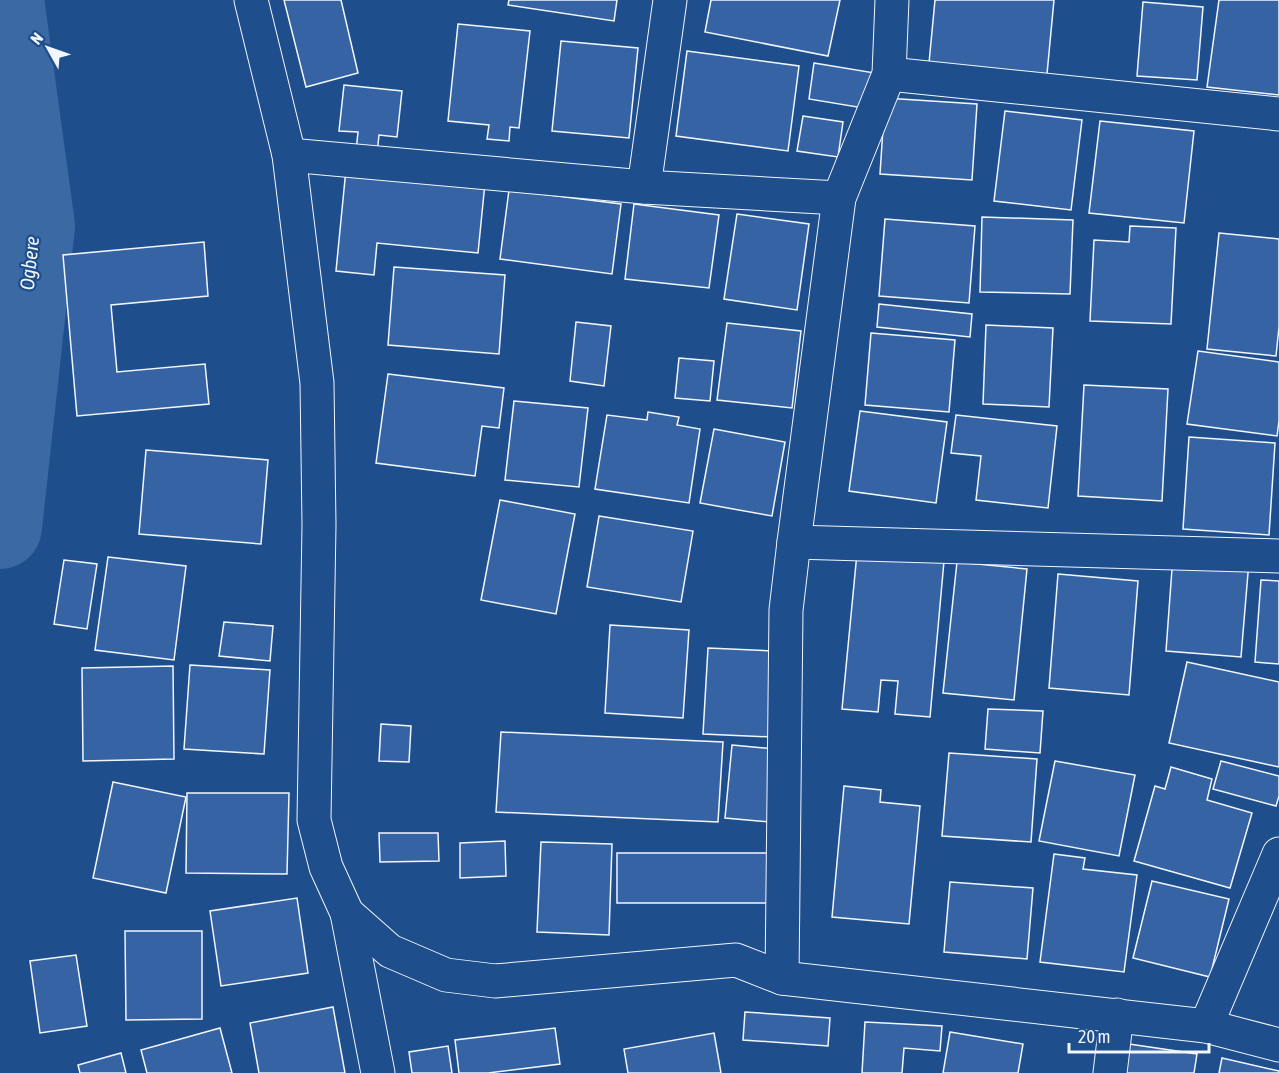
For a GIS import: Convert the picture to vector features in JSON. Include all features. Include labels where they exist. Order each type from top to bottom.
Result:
[{"type":"street","points":[[251,0],[289,155],[317,383],[319,525],[314,819],[326,867],[347,913],[378,1073]]},
{"type":"street","points":[[644,187],[670,0]]},
{"type":"street","points":[[782,978],[786,610],[839,198],[889,74],[892,0]]},
{"type":"street","points":[[889,74],[1279,114]]},
{"type":"street","points":[[289,155],[644,187],[839,198]]},
{"type":"street","points":[[794,542],[1279,556]]},
{"type":"street","points":[[1206,1026],[1279,854]]},
{"type":"street","points":[[347,913],[390,951],[446,975],[495,981],[736,960],[782,978],[1206,1026],[1279,1045]]},
{"type":"street","points":[[1110,1073],[1117,1015]]},
{"type":"building","points":[[284,0],[341,0],[358,73],[306,87]]},
{"type":"building","points":[[509,0],[617,0],[614,21],[508,5]]},
{"type":"building","points":[[711,0],[840,0],[828,56],[705,32]]},
{"type":"building","points":[[935,0],[1054,0],[1047,74],[929,63]]},
{"type":"building","points":[[1219,0],[1279,0],[1279,95],[1207,87]]},
{"type":"building","points":[[1143,2],[1203,7],[1197,80],[1137,76]]},
{"type":"building","points":[[458,24],[530,31],[519,128],[510,127],[509,141],[487,139],[489,125],[448,121]]},
{"type":"building","points":[[561,41],[638,48],[629,138],[552,131]]},
{"type":"building","points":[[687,51],[799,66],[788,151],[676,136]]},
{"type":"building","points":[[814,63],[875,73],[869,109],[809,99]]},
{"type":"building","points":[[344,85],[402,91],[397,137],[379,135],[377,154],[356,151],[358,132],[339,131]]},
{"type":"building","points":[[885,98],[977,104],[972,180],[880,174]]},
{"type":"building","points":[[1005,111],[1082,120],[1071,210],[994,201]]},
{"type":"building","points":[[803,116],[843,122],[838,157],[797,151]]},
{"type":"building","points":[[1100,121],[1194,131],[1184,223],[1089,213]]},
{"type":"building","points":[[346,169],[485,183],[478,253],[377,243],[374,275],[336,271]]},
{"type":"building","points":[[509,190],[621,204],[612,274],[500,259]]},
{"type":"building","points":[[634,204],[719,215],[709,288],[625,279]]},
{"type":"building","points":[[737,214],[809,224],[797,310],[724,299]]},
{"type":"building","points":[[982,217],[1073,220],[1070,294],[980,292]]},
{"type":"building","points":[[885,219],[975,226],[969,303],[879,296]]},
{"type":"building","points":[[1130,226],[1176,228],[1171,324],[1090,321],[1094,240],[1129,242]]},
{"type":"building","points":[[1219,233],[1279,239],[1279,327],[1276,356],[1207,349]]},
{"type":"building","points":[[204,242],[208,296],[111,305],[117,372],[205,364],[209,404],[77,416],[63,255]]},
{"type":"building","points":[[394,267],[505,275],[499,354],[388,345]]},
{"type":"building","points":[[879,304],[972,314],[970,337],[877,327]]},
{"type":"building","points":[[576,322],[611,326],[604,386],[570,381]]},
{"type":"building","points":[[727,323],[801,331],[792,408],[717,400]]},
{"type":"building","points":[[986,325],[1053,328],[1049,407],[983,404]]},
{"type":"building","points":[[871,333],[955,340],[949,412],[865,405]]},
{"type":"building","points":[[1198,351],[1279,362],[1277,436],[1187,424]]},
{"type":"building","points":[[679,358],[714,361],[710,401],[675,398]]},
{"type":"building","points":[[388,374],[504,388],[499,428],[482,426],[475,476],[376,463]]},
{"type":"building","points":[[1084,385],[1168,389],[1162,501],[1078,496]]},
{"type":"building","points":[[514,401],[588,408],[579,487],[505,480]]},
{"type":"building","points":[[860,411],[947,422],[936,503],[849,491]]},
{"type":"building","points":[[648,412],[679,417],[677,425],[700,429],[689,503],[595,489],[607,415],[647,420]]},
{"type":"building","points":[[956,415],[1057,426],[1048,508],[976,500],[981,456],[951,453]]},
{"type":"building","points":[[714,429],[785,442],[772,516],[700,503]]},
{"type":"building","points":[[1189,437],[1275,443],[1269,535],[1183,529]]},
{"type":"building","points":[[146,450],[268,460],[261,544],[139,534]]},
{"type":"building","points":[[500,500],[575,514],[556,614],[481,600]]},
{"type":"building","points":[[599,516],[693,531],[681,602],[587,587]]},
{"type":"building","points":[[857,553],[944,561],[930,717],[895,714],[898,681],[881,680],[878,712],[842,709]]},
{"type":"building","points":[[1173,555],[1249,561],[1241,657],[1166,651]]},
{"type":"building","points":[[108,557],[186,566],[174,660],[95,650]]},
{"type":"building","points":[[64,560],[97,564],[87,629],[54,624]]},
{"type":"building","points":[[957,562],[1027,569],[1014,700],[943,693]]},
{"type":"building","points":[[1058,574],[1138,581],[1129,695],[1049,688]]},
{"type":"building","points":[[1261,580],[1279,581],[1279,664],[1255,662]]},
{"type":"building","points":[[224,622],[273,626],[270,661],[219,656]]},
{"type":"building","points":[[610,625],[689,630],[683,718],[605,713]]},
{"type":"building","points":[[708,648],[798,652],[793,738],[703,734]]},
{"type":"building","points":[[1187,662],[1279,682],[1279,767],[1169,743]]},
{"type":"building","points":[[190,665],[270,670],[264,754],[184,749]]},
{"type":"building","points":[[173,666],[174,759],[83,761],[82,668]]},
{"type":"building","points":[[988,709],[1043,711],[1040,753],[985,749]]},
{"type":"building","points":[[381,724],[411,726],[409,762],[379,761]]},
{"type":"building","points":[[501,732],[723,742],[718,822],[496,812]]},
{"type":"building","points":[[732,745],[775,749],[769,822],[725,818]]},
{"type":"building","points":[[949,753],[1037,759],[1031,842],[942,836]]},
{"type":"building","points":[[1055,761],[1135,775],[1119,856],[1039,841]]},
{"type":"building","points":[[1221,761],[1279,776],[1279,796],[1276,806],[1213,789]]},
{"type":"building","points":[[1171,767],[1212,779],[1207,800],[1252,813],[1230,888],[1134,861],[1155,786],[1165,789]]},
{"type":"building","points":[[113,782],[186,797],[166,893],[93,878]]},
{"type":"building","points":[[844,786],[881,790],[880,802],[920,806],[909,924],[832,917]]},
{"type":"building","points":[[187,793],[289,793],[287,874],[186,873]]},
{"type":"building","points":[[379,833],[438,833],[439,861],[380,862]]},
{"type":"building","points":[[505,841],[506,876],[460,878],[460,843]]},
{"type":"building","points":[[541,842],[612,844],[609,935],[537,932]]},
{"type":"building","points":[[617,853],[791,853],[791,903],[617,903]]},
{"type":"building","points":[[1054,854],[1085,858],[1083,869],[1137,875],[1124,972],[1040,962]]},
{"type":"building","points":[[1152,881],[1229,899],[1210,977],[1133,958]]},
{"type":"building","points":[[950,882],[1033,888],[1027,959],[944,952]]},
{"type":"building","points":[[297,898],[308,973],[221,986],[210,911]]},
{"type":"building","points":[[125,931],[202,931],[202,1019],[126,1020]]},
{"type":"building","points":[[76,955],[87,1026],[40,1033],[30,961]]},
{"type":"building","points":[[333,1007],[345,1073],[259,1073],[250,1023]]},
{"type":"building","points":[[745,1012],[830,1018],[828,1046],[743,1040]]},
{"type":"building","points":[[865,1022],[942,1026],[940,1051],[904,1048],[902,1073],[862,1073]]},
{"type":"building","points":[[220,1028],[232,1073],[147,1073],[141,1050]]},
{"type":"building","points":[[555,1028],[560,1064],[488,1073],[459,1073],[455,1040]]},
{"type":"building","points":[[950,1032],[1023,1044],[1018,1073],[943,1073]]},
{"type":"building","points":[[714,1033],[721,1073],[628,1073],[624,1049]]},
{"type":"building","points":[[1129,1044],[1197,1054],[1194,1073],[1125,1073]]},
{"type":"building","points":[[448,1046],[452,1073],[412,1073],[409,1052]]},
{"type":"building","points":[[121,1053],[126,1073],[80,1073],[78,1065]]},
{"type":"building","points":[[1222,1058],[1279,1071],[1279,1073],[1219,1073]]},
{"type":"waterway","name":"Ogbere","points":[[0,527],[33,226],[2,0]]}]
